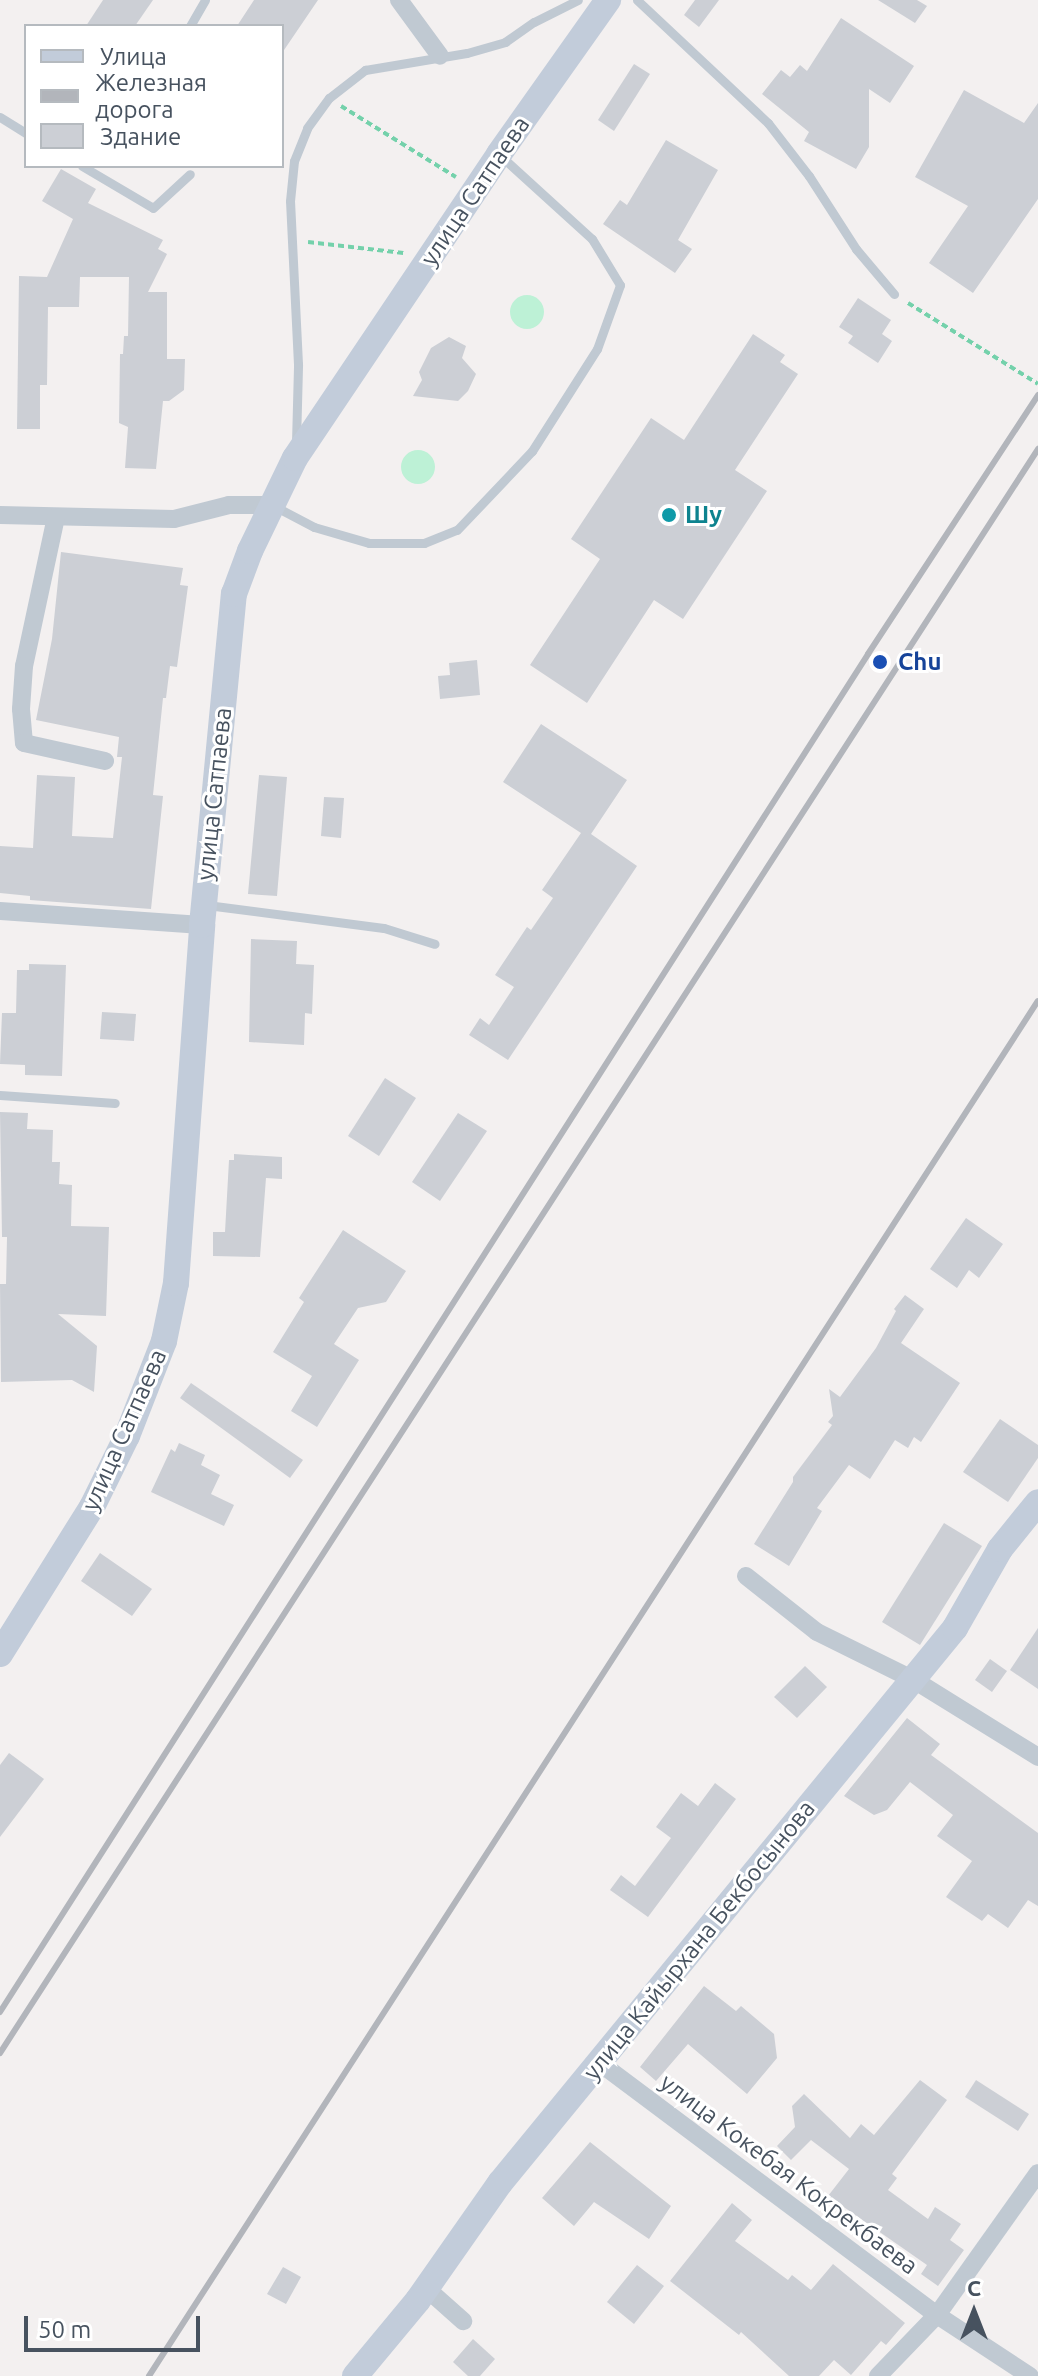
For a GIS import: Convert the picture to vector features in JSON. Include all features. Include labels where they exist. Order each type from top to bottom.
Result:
[{"type":"street","points":[[399,0],[440,56]]},
{"type":"street","name":"улица Сатпаева","points":[[0,1654],[92,1507],[127,1436],[164,1341],[176,1283],[202,915],[234,594],[295,458],[475,189],[608,0]]},
{"type":"street","points":[[0,515],[174,519],[229,505],[273,505]]},
{"type":"street","points":[[56,517],[24,666],[21,709],[24,743],[105,761]]},
{"type":"street","points":[[0,911],[202,915]]},
{"type":"street","name":"улица Кайырхана Бекбосынова","points":[[355,2376],[426,2288],[500,2183],[955,1628],[1000,1549],[1038,1502]]},
{"type":"street","points":[[746,1576],[817,1632],[914,1680],[1038,1757]]},
{"type":"street","name":"улица Кокебая Кокрекбаева","points":[[600,2063],[937,2315],[1030,2376]]},
{"type":"street","points":[[878,2376],[937,2315],[1038,2173]]},
{"type":"street","points":[[426,2288],[463,2321]]},
{"type":"lane","points":[[191,24],[205,0]]},
{"type":"lane","points":[[295,458],[298,364],[290,201],[294,161],[307,128],[329,98],[365,70],[505,42],[534,22],[578,0]]},
{"type":"lane","points":[[637,0],[768,123],[809,176],[856,249],[894,294]]},
{"type":"lane","points":[[0,117],[24,132]]},
{"type":"lane","points":[[273,505],[314,527],[369,543],[424,543],[457,530],[532,451],[597,349],[620,285],[592,239],[499,154]]},
{"type":"lane","points":[[85,168],[153,208],[190,174]]},
{"type":"lane","points":[[202,915],[384,928],[435,944]]},
{"type":"lane","points":[[0,1095],[115,1103]]},
{"type":"path","points":[[329,98],[475,189]]},
{"type":"path","points":[[294,240],[430,257]]},
{"type":"path","points":[[894,294],[1038,384]]},
{"type":"green space","points":[[527,295],[539,300],[544,312],[539,324],[527,329],[515,324],[510,312],[515,300]]},
{"type":"green space","points":[[418,450],[430,455],[435,467],[430,479],[418,484],[406,479],[401,467],[406,455]]},
{"type":"building","points":[[103,0],[153,0],[136,24],[87,24]]},
{"type":"building","points":[[254,0],[318,0],[284,50],[284,24],[238,24]]},
{"type":"building","points":[[695,0],[719,0],[699,27],[684,15]]},
{"type":"building","points":[[878,0],[917,0],[927,6],[915,23]]},
{"type":"building","points":[[841,18],[914,66],[890,103],[869,89],[869,147],[856,169],[804,141],[809,132],[762,94],[781,70],[790,77],[800,65],[807,71]]},
{"type":"building","points":[[634,64],[650,74],[614,131],[598,120]]},
{"type":"building","points":[[964,90],[1024,123],[1038,103],[1038,199],[973,293],[929,263],[968,206],[915,177]]},
{"type":"building","points":[[666,140],[718,170],[678,240],[692,249],[675,273],[603,224],[620,200],[627,205]]},
{"type":"building","points":[[61,169],[96,189],[88,203],[163,240],[158,249],[167,254],[148,292],[167,292],[167,359],[185,359],[184,390],[169,401],[163,401],[156,469],[125,468],[128,427],[119,423],[120,354],[123,354],[124,336],[128,336],[129,277],[80,277],[79,307],[48,307],[47,385],[40,385],[40,429],[17,429],[19,276],[47,277],[73,219],[42,201]]},
{"type":"building","points":[[858,298],[891,320],[882,334],[892,341],[878,363],[848,343],[853,336],[839,327]]},
{"type":"building","name":"Шу","points":[[753,334],[785,355],[780,362],[798,374],[735,470],[767,491],[683,619],[654,600],[587,703],[530,665],[600,559],[571,539],[651,418],[684,440]]},
{"type":"building","points":[[449,337],[466,346],[462,358],[476,374],[468,391],[458,401],[413,396],[422,380],[419,372],[431,348]]},
{"type":"building","points":[[61,552],[183,568],[180,585],[188,586],[177,667],[170,666],[166,698],[163,698],[153,795],[163,796],[151,909],[30,900],[30,896],[0,893],[0,846],[33,848],[37,775],[75,777],[72,836],[113,838],[122,757],[117,757],[119,737],[36,720],[52,639]]},
{"type":"building","points":[[477,660],[480,695],[440,699],[438,676],[450,675],[449,663]]},
{"type":"building","points":[[541,724],[627,780],[591,834],[637,866],[508,1060],[469,1035],[480,1018],[489,1025],[514,987],[495,975],[527,927],[531,930],[553,898],[542,890],[581,833],[503,782]]},
{"type":"building","points":[[259,775],[287,777],[277,896],[248,894]]},
{"type":"building","points":[[324,797],[344,798],[341,838],[321,836]]},
{"type":"building","points":[[251,939],[297,941],[296,964],[314,965],[312,1014],[305,1013],[304,1045],[249,1042]]},
{"type":"building","points":[[29,964],[66,965],[62,1076],[25,1075],[25,1065],[0,1064],[2,1013],[16,1013],[17,970],[29,970]]},
{"type":"building","points":[[102,1012],[136,1014],[134,1041],[100,1039]]},
{"type":"building","points":[[385,1078],[416,1098],[379,1156],[348,1136]]},
{"type":"building","points":[[0,1112],[28,1113],[27,1129],[53,1130],[52,1162],[60,1162],[59,1184],[72,1185],[71,1226],[109,1227],[106,1316],[58,1314],[97,1346],[94,1392],[72,1380],[1,1382],[0,1284],[6,1284],[7,1237],[2,1237]]},
{"type":"building","points":[[458,1113],[487,1131],[440,1201],[412,1182]]},
{"type":"building","points":[[234,1154],[282,1157],[282,1179],[266,1178],[260,1257],[213,1256],[213,1232],[225,1232],[229,1160],[234,1160]]},
{"type":"building","points":[[966,1218],[1003,1244],[979,1278],[969,1270],[957,1288],[930,1269]]},
{"type":"building","points":[[343,1230],[406,1271],[386,1302],[358,1308],[334,1344],[359,1360],[317,1427],[291,1411],[312,1376],[273,1352],[304,1302],[299,1298]]},
{"type":"building","points":[[905,1295],[924,1309],[901,1343],[960,1383],[921,1442],[914,1437],[908,1448],[895,1440],[870,1479],[849,1465],[817,1508],[822,1511],[789,1566],[754,1544],[793,1482],[793,1477],[832,1425],[828,1422],[833,1416],[829,1389],[840,1397],[876,1348],[896,1311],[894,1309]]},
{"type":"building","points":[[191,1383],[303,1460],[290,1478],[180,1398]]},
{"type":"building","points":[[1000,1419],[1038,1445],[1038,1458],[1008,1502],[963,1472]]},
{"type":"building","points":[[179,1443],[205,1455],[201,1465],[220,1475],[211,1494],[234,1505],[224,1526],[151,1492],[171,1449],[175,1452]]},
{"type":"building","points":[[944,1523],[982,1546],[920,1645],[882,1622]]},
{"type":"building","points":[[100,1553],[152,1589],[132,1616],[81,1581]]},
{"type":"building","points":[[1038,1628],[1038,1689],[1010,1670]]},
{"type":"building","points":[[990,1659],[1007,1671],[992,1692],[975,1680]]},
{"type":"building","points":[[805,1666],[827,1687],[797,1718],[774,1697]]},
{"type":"building","points":[[907,1718],[940,1744],[931,1755],[1038,1833],[1038,1906],[1028,1900],[1008,1928],[988,1914],[982,1921],[946,1897],[972,1861],[937,1836],[953,1815],[910,1782],[887,1810],[874,1815],[844,1796]]},
{"type":"building","points":[[9,1753],[44,1779],[0,1837],[0,1765]]},
{"type":"building","points":[[715,1783],[736,1799],[648,1917],[610,1890],[621,1875],[635,1886],[671,1838],[656,1827],[681,1793],[698,1806]]},
{"type":"building","points":[[704,1986],[736,2011],[741,2006],[774,2034],[777,2058],[747,2094],[688,2044],[656,2081],[640,2067]]},
{"type":"building","points":[[920,2080],[947,2100],[892,2174],[897,2178],[888,2190],[928,2219],[935,2207],[961,2224],[950,2240],[964,2250],[938,2286],[921,2274],[927,2265],[828,2196],[849,2169],[811,2140],[791,2160],[777,2146],[795,2127],[792,2106],[804,2094],[850,2138],[861,2124],[874,2135]]},
{"type":"building","points":[[976,2080],[1029,2114],[1018,2131],[965,2097]]},
{"type":"building","points":[[590,2142],[671,2206],[649,2239],[594,2202],[574,2226],[542,2198]]},
{"type":"building","points":[[732,2203],[752,2220],[735,2241],[788,2280],[792,2275],[811,2290],[833,2264],[905,2323],[886,2345],[881,2341],[851,2375],[834,2360],[819,2376],[789,2376],[741,2332],[739,2335],[670,2281]]},
{"type":"building","points":[[637,2265],[664,2286],[634,2324],[607,2302]]},
{"type":"building","points":[[283,2267],[301,2277],[286,2304],[267,2294]]},
{"type":"building","points":[[473,2339],[495,2359],[480,2376],[468,2376],[453,2362]]},
{"type":"railway","points":[[0,2012],[868,654],[1038,395]]},
{"type":"railway","points":[[0,2053],[1038,449]]},
{"type":"railway","points":[[149,2376],[1038,1001]]},
{"type":"place","name":"Шу","points":[[669,515]]},
{"type":"place","name":"Chu","points":[[880,662]]}]
